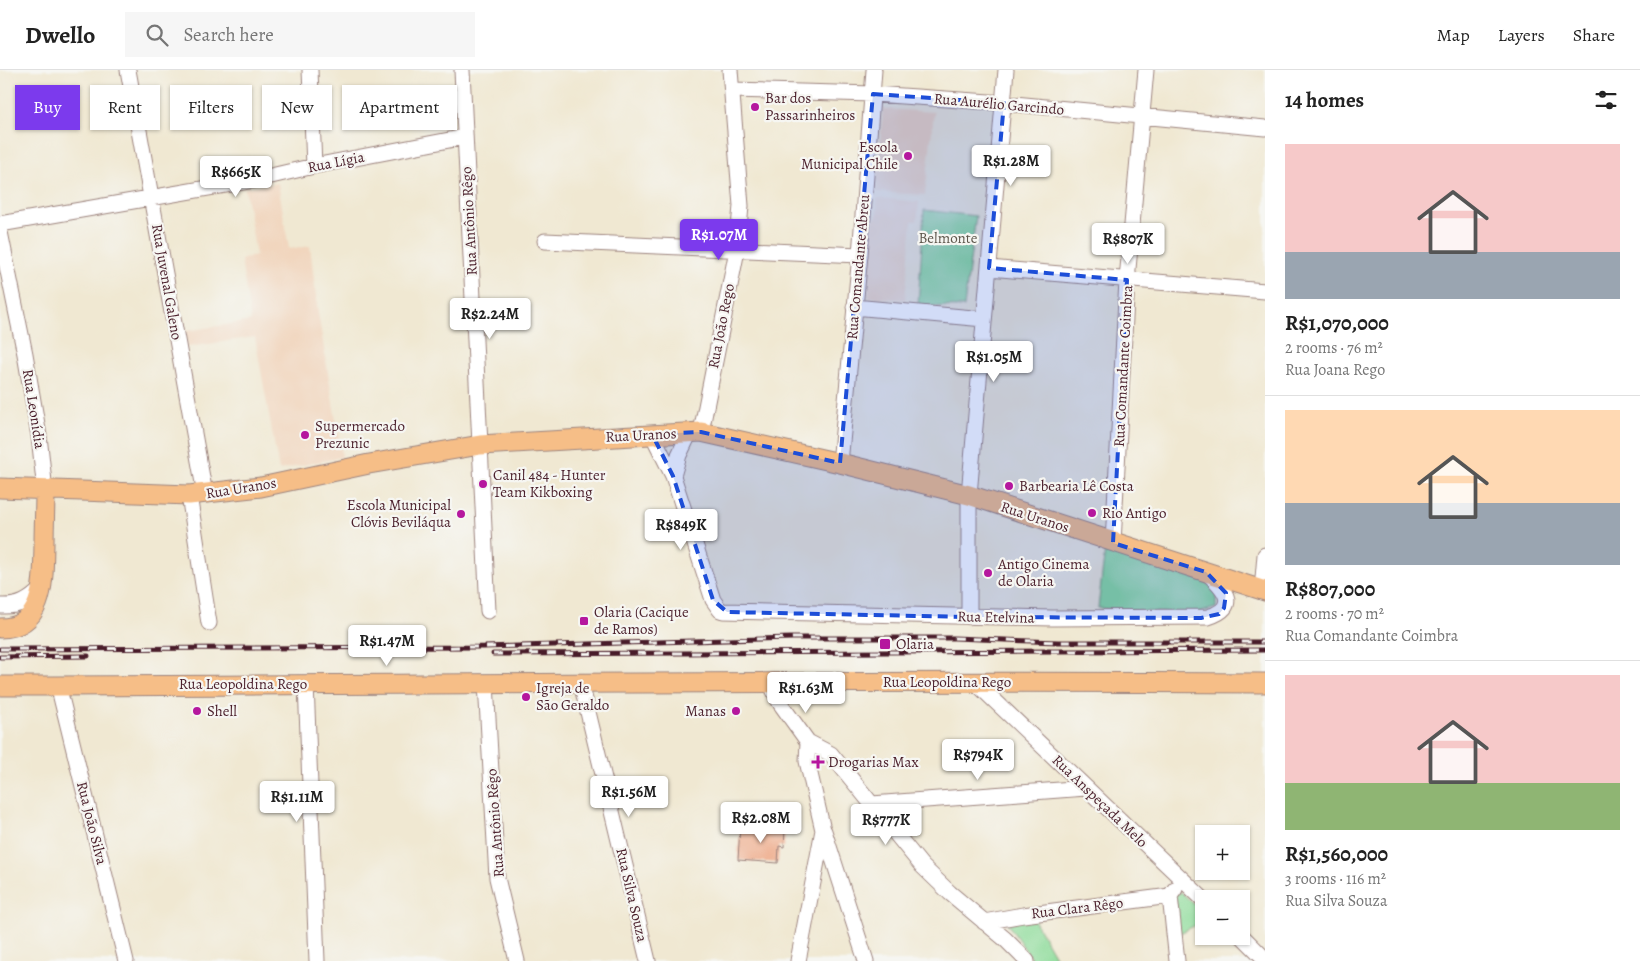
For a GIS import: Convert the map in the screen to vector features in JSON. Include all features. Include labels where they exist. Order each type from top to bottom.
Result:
[{"type":"main road","name":"Rua Uranos","points":[[0,488],[197,495],[261,487],[369,464],[480,445],[695,432],[840,463],[969,495],[1113,543],[1264,590]]},
{"type":"main road","name":"Rua Leonídia","points":[[0,628],[16,627],[29,618],[38,603],[42,588],[45,491]]},
{"type":"main road","name":"Rua Leopoldina Rego","points":[[0,686],[974,681],[1265,683]]},
{"type":"street","name":"Rua Juvenal Galeno","points":[[128,70],[151,198],[197,495],[209,623]]},
{"type":"street","points":[[310,70],[314,166]]},
{"type":"street","name":"Rua Antônio Rêgo","points":[[462,70],[488,611]]},
{"type":"street","name":"Rua João Rego","points":[[673,476],[682,447],[695,432],[737,250],[741,206],[730,70]]},
{"type":"street","name":"Rua Comandante Abreu","points":[[840,463],[860,255],[874,70]]},
{"type":"street","points":[[969,616],[969,495],[1006,70]]},
{"type":"street","name":"Rua Comandante Coimbra","points":[[1113,543],[1127,280],[1146,70]]},
{"type":"street","name":"Rua Aurélio Garcindo","points":[[732,90],[873,94],[1004,103],[1265,128]]},
{"type":"street","name":"Rua Lígia","points":[[0,224],[254,180],[314,166],[465,137]]},
{"type":"street","name":"Rua Leonídia","points":[[0,232],[26,354],[39,436],[45,491]]},
{"type":"street","points":[[545,241],[860,255]]},
{"type":"street","points":[[989,268],[1265,290]]},
{"type":"street","points":[[854,306],[984,319]]},
{"type":"street","points":[[652,434],[673,476]]},
{"type":"street","name":"Rua Etelvina","points":[[673,476],[713,600],[720,610],[727,612],[1208,617],[1219,614],[1227,601],[1226,593],[1206,572]]},
{"type":"street","points":[[1264,590],[1265,555]]},
{"type":"street","points":[[0,606],[9,607],[23,604],[42,588]]},
{"type":"street","name":"Rua Anspeçada Melo","points":[[974,681],[1195,891]]},
{"type":"street","name":"Rua Silva Souza","points":[[581,682],[648,961]]},
{"type":"street","points":[[774,682],[774,691],[780,702],[808,742],[831,754],[922,866],[1005,939],[1027,961]]},
{"type":"street","name":"Rua Antônio Rêgo","points":[[486,683],[498,878],[518,961]]},
{"type":"street","points":[[306,684],[317,961]]},
{"type":"street","name":"Rua João Silva","points":[[58,685],[126,961]]},
{"type":"street","points":[[808,742],[807,761],[824,830],[866,961]]},
{"type":"street","points":[[872,804],[1086,788]]},
{"type":"street","points":[[798,961],[824,830]]},
{"type":"street","points":[[1177,961],[1170,896],[1182,879]]},
{"type":"street","name":"Rua Clara Rêgo","points":[[984,922],[1023,915],[1170,896]]},
{"type":"street","points":[[1250,944],[1265,959]]},
{"type":"highlighted area","points":[[873,94],[1004,103],[989,268],[1127,280],[1113,543],[1206,572],[1226,593],[1224,608],[1219,614],[1201,618],[969,617],[727,612],[713,600],[673,476],[652,434],[701,432],[840,463]]},
{"type":"shaded area","points":[[883,109],[934,112],[925,195],[876,192]]},
{"type":"shaded area","name":"Supermercado Prezunic","points":[[278,183],[289,249],[310,246],[318,313],[342,457],[279,470],[255,337],[188,347],[186,331],[251,321],[241,260],[256,255],[245,188]]},
{"type":"shaded area","points":[[877,198],[919,202],[917,221],[912,221],[905,300],[868,297],[873,220],[877,216]]},
{"type":"green space","name":"Belmonte","points":[[924,210],[976,216],[964,307],[918,306]]},
{"type":"green space","points":[[1105,549],[1205,581],[1216,590],[1216,608],[1191,615],[1098,608]]},
{"type":"green space","points":[[1181,892],[1195,905],[1195,926],[1178,934],[1175,894]]},
{"type":"green space","points":[[1033,918],[1056,958],[1033,961],[1007,923]]},
{"type":"building","points":[[740,827],[785,829],[784,847],[779,846],[778,863],[738,860]]},
{"type":"railway","points":[[0,649],[484,647],[792,638],[954,638],[1058,642],[1265,642]]},
{"type":"railway","points":[[493,654],[1265,650]]},
{"type":"railway","points":[[0,657],[88,656]]},
{"type":"place","name":"Bar dos Passarinheiros","points":[[755,107]]},
{"type":"place","name":"Escola Municipal Chile","points":[[908,156]]},
{"type":"place","name":"Supermercado Prezunic","points":[[305,435]]},
{"type":"place","name":"Canil 484 - Hunter Team Kikboxing","points":[[483,484]]},
{"type":"place","name":"Barbearia Lê Costa","points":[[1009,486]]},
{"type":"place","name":"Rio Antigo","points":[[1092,513]]},
{"type":"place","name":"Escola Municipal Clóvis Beviláqua","points":[[461,514]]},
{"type":"place","name":"Antigo Cinema de Olaria","points":[[988,573]]},
{"type":"place","name":"Olaria (Cacique de Ramos)","points":[[584,621]]},
{"type":"place","name":"Olaria","points":[[885,644]]},
{"type":"place","name":"Igreja de São Geraldo","points":[[526,697]]},
{"type":"place","name":"Shell","points":[[197,711]]},
{"type":"place","name":"Manas","points":[[736,711]]},
{"type":"place","name":"Drogarias Max","points":[[818,762]]}]
